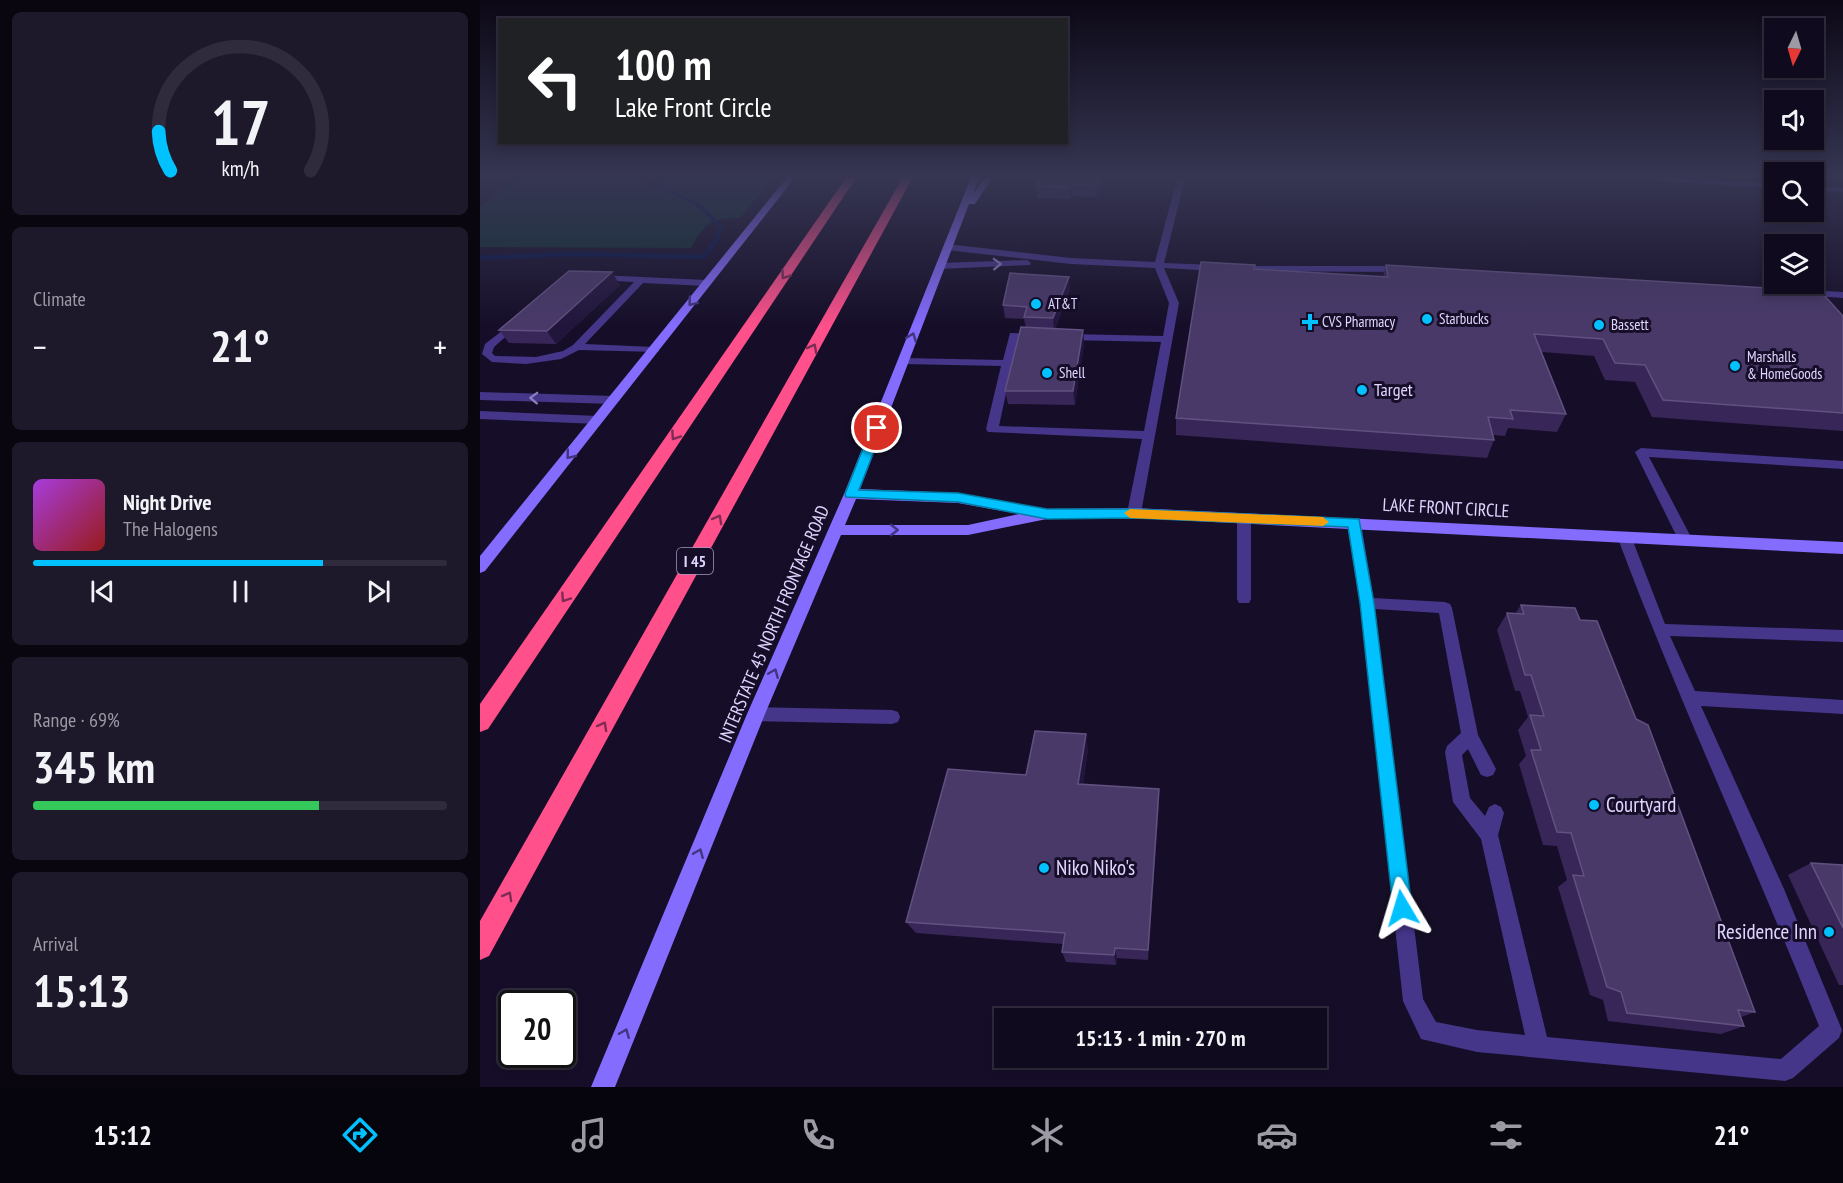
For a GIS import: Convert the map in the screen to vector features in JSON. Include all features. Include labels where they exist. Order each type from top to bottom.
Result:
[{"type":"highway","points":[[480,722],[818,226]]},
{"type":"highway","name":"I 45","points":[[480,947],[881,226]]},
{"type":"main road","points":[[480,567],[753,226]]},
{"type":"main road","name":"INTERSTATE 45 NORTH FRONTAGE ROAD","points":[[603,1087],[756,714],[851,494],[956,226]]},
{"type":"main road","name":"LAKE FRONT CIRCLE","points":[[851,494],[958,498],[1047,514]]},
{"type":"main road","name":"LAKE FRONT CIRCLE","points":[[836,530],[968,530],[1047,514],[1134,513],[1843,548]]},
{"type":"street","points":[[480,396],[614,400]]},
{"type":"street","points":[[480,415],[598,420]]},
{"type":"lane","points":[[1134,513],[1174,303],[1159,266],[1169,226]]},
{"type":"lane","points":[[947,247],[1071,261],[1159,266],[1234,269],[1369,267],[1410,269]]},
{"type":"lane","points":[[939,266],[1071,261]]},
{"type":"lane","points":[[588,278],[708,283]]},
{"type":"lane","points":[[524,315],[489,346],[487,354],[492,359],[547,361],[566,354],[577,347],[641,280]]},
{"type":"lane","points":[[1818,294],[1843,296]]},
{"type":"lane","points":[[1149,435],[992,429],[1014,335],[1167,339]]},
{"type":"lane","points":[[577,347],[654,350]]},
{"type":"lane","points":[[903,362],[1007,363]]},
{"type":"lane","points":[[1685,539],[1641,452],[1843,465]]},
{"type":"lane","points":[[1244,518],[1244,599]]},
{"type":"lane","points":[[1354,523],[1367,603],[1413,1001],[1429,1031],[1477,1041],[1785,1070],[1837,1031],[1660,630],[1624,536]]},
{"type":"lane","points":[[1367,603],[1445,608],[1470,736],[1487,769]]},
{"type":"lane","points":[[1660,630],[1843,636]]},
{"type":"lane","points":[[1690,698],[1843,707]]},
{"type":"lane","points":[[756,714],[892,717]]},
{"type":"lane","points":[[1470,736],[1453,752],[1462,802],[1489,835],[1539,1047]]},
{"type":"lane","points":[[1489,835],[1495,813]]},
{"type":"green space","points":[[480,226],[708,226],[700,233],[691,248],[480,247]]},
{"type":"building","points":[[1201,262],[1255,265],[1254,269],[1388,277],[1386,265],[1764,288],[1764,294],[1822,294],[1843,316],[1843,413],[1663,400],[1645,365],[1615,363],[1603,339],[1534,334],[1566,414],[1510,410],[1513,419],[1488,417],[1494,440],[1176,418]]},
{"type":"building","points":[[569,271],[612,272],[547,331],[499,330]]},
{"type":"building","name":"AT&T","points":[[1010,273],[1069,277],[1053,318],[1024,317],[1027,307],[1003,305]]},
{"type":"building","name":"Shell","points":[[1021,327],[1083,330],[1073,391],[1005,391]]},
{"type":"building","name":"Courtyard","points":[[1521,605],[1575,608],[1580,620],[1597,621],[1636,719],[1648,725],[1755,1012],[1738,1010],[1744,1026],[1627,1013],[1621,992],[1607,987],[1573,875],[1584,876],[1571,833],[1557,832],[1531,750],[1541,750],[1530,715],[1544,716],[1531,675],[1525,675],[1507,613],[1524,614]]},
{"type":"building","name":"Niko Niko's","points":[[1035,731],[1086,734],[1078,784],[1159,789],[1148,950],[1115,948],[1114,955],[1062,952],[1065,933],[906,922],[948,769],[1026,775]]},
{"type":"building","points":[[1811,863],[1843,865],[1843,928]]},
{"type":"waterway","points":[[480,258],[571,254],[704,257],[716,240],[720,226]]},
{"type":"slow traffic","points":[[1130,513],[1323,522]]},
{"type":"place","name":"AT&T","points":[[1036,304]]},
{"type":"place","name":"Starbucks","points":[[1427,319]]},
{"type":"place","name":"CVS Pharmacy","points":[[1310,322]]},
{"type":"place","name":"Bassett","points":[[1599,325]]},
{"type":"place","name":"Marshalls & HomeGoods","points":[[1735,366]]},
{"type":"place","name":"Shell","points":[[1047,373]]},
{"type":"place","name":"Target","points":[[1362,390]]},
{"type":"place","name":"Courtyard","points":[[1594,805]]},
{"type":"place","name":"Niko Niko's","points":[[1044,868]]},
{"type":"place","name":"Residence Inn","points":[[1829,932]]},
{"type":"route","points":[[877,428],[851,494],[958,498],[1047,514],[1134,513],[1354,523],[1367,603],[1402,908]]}]
